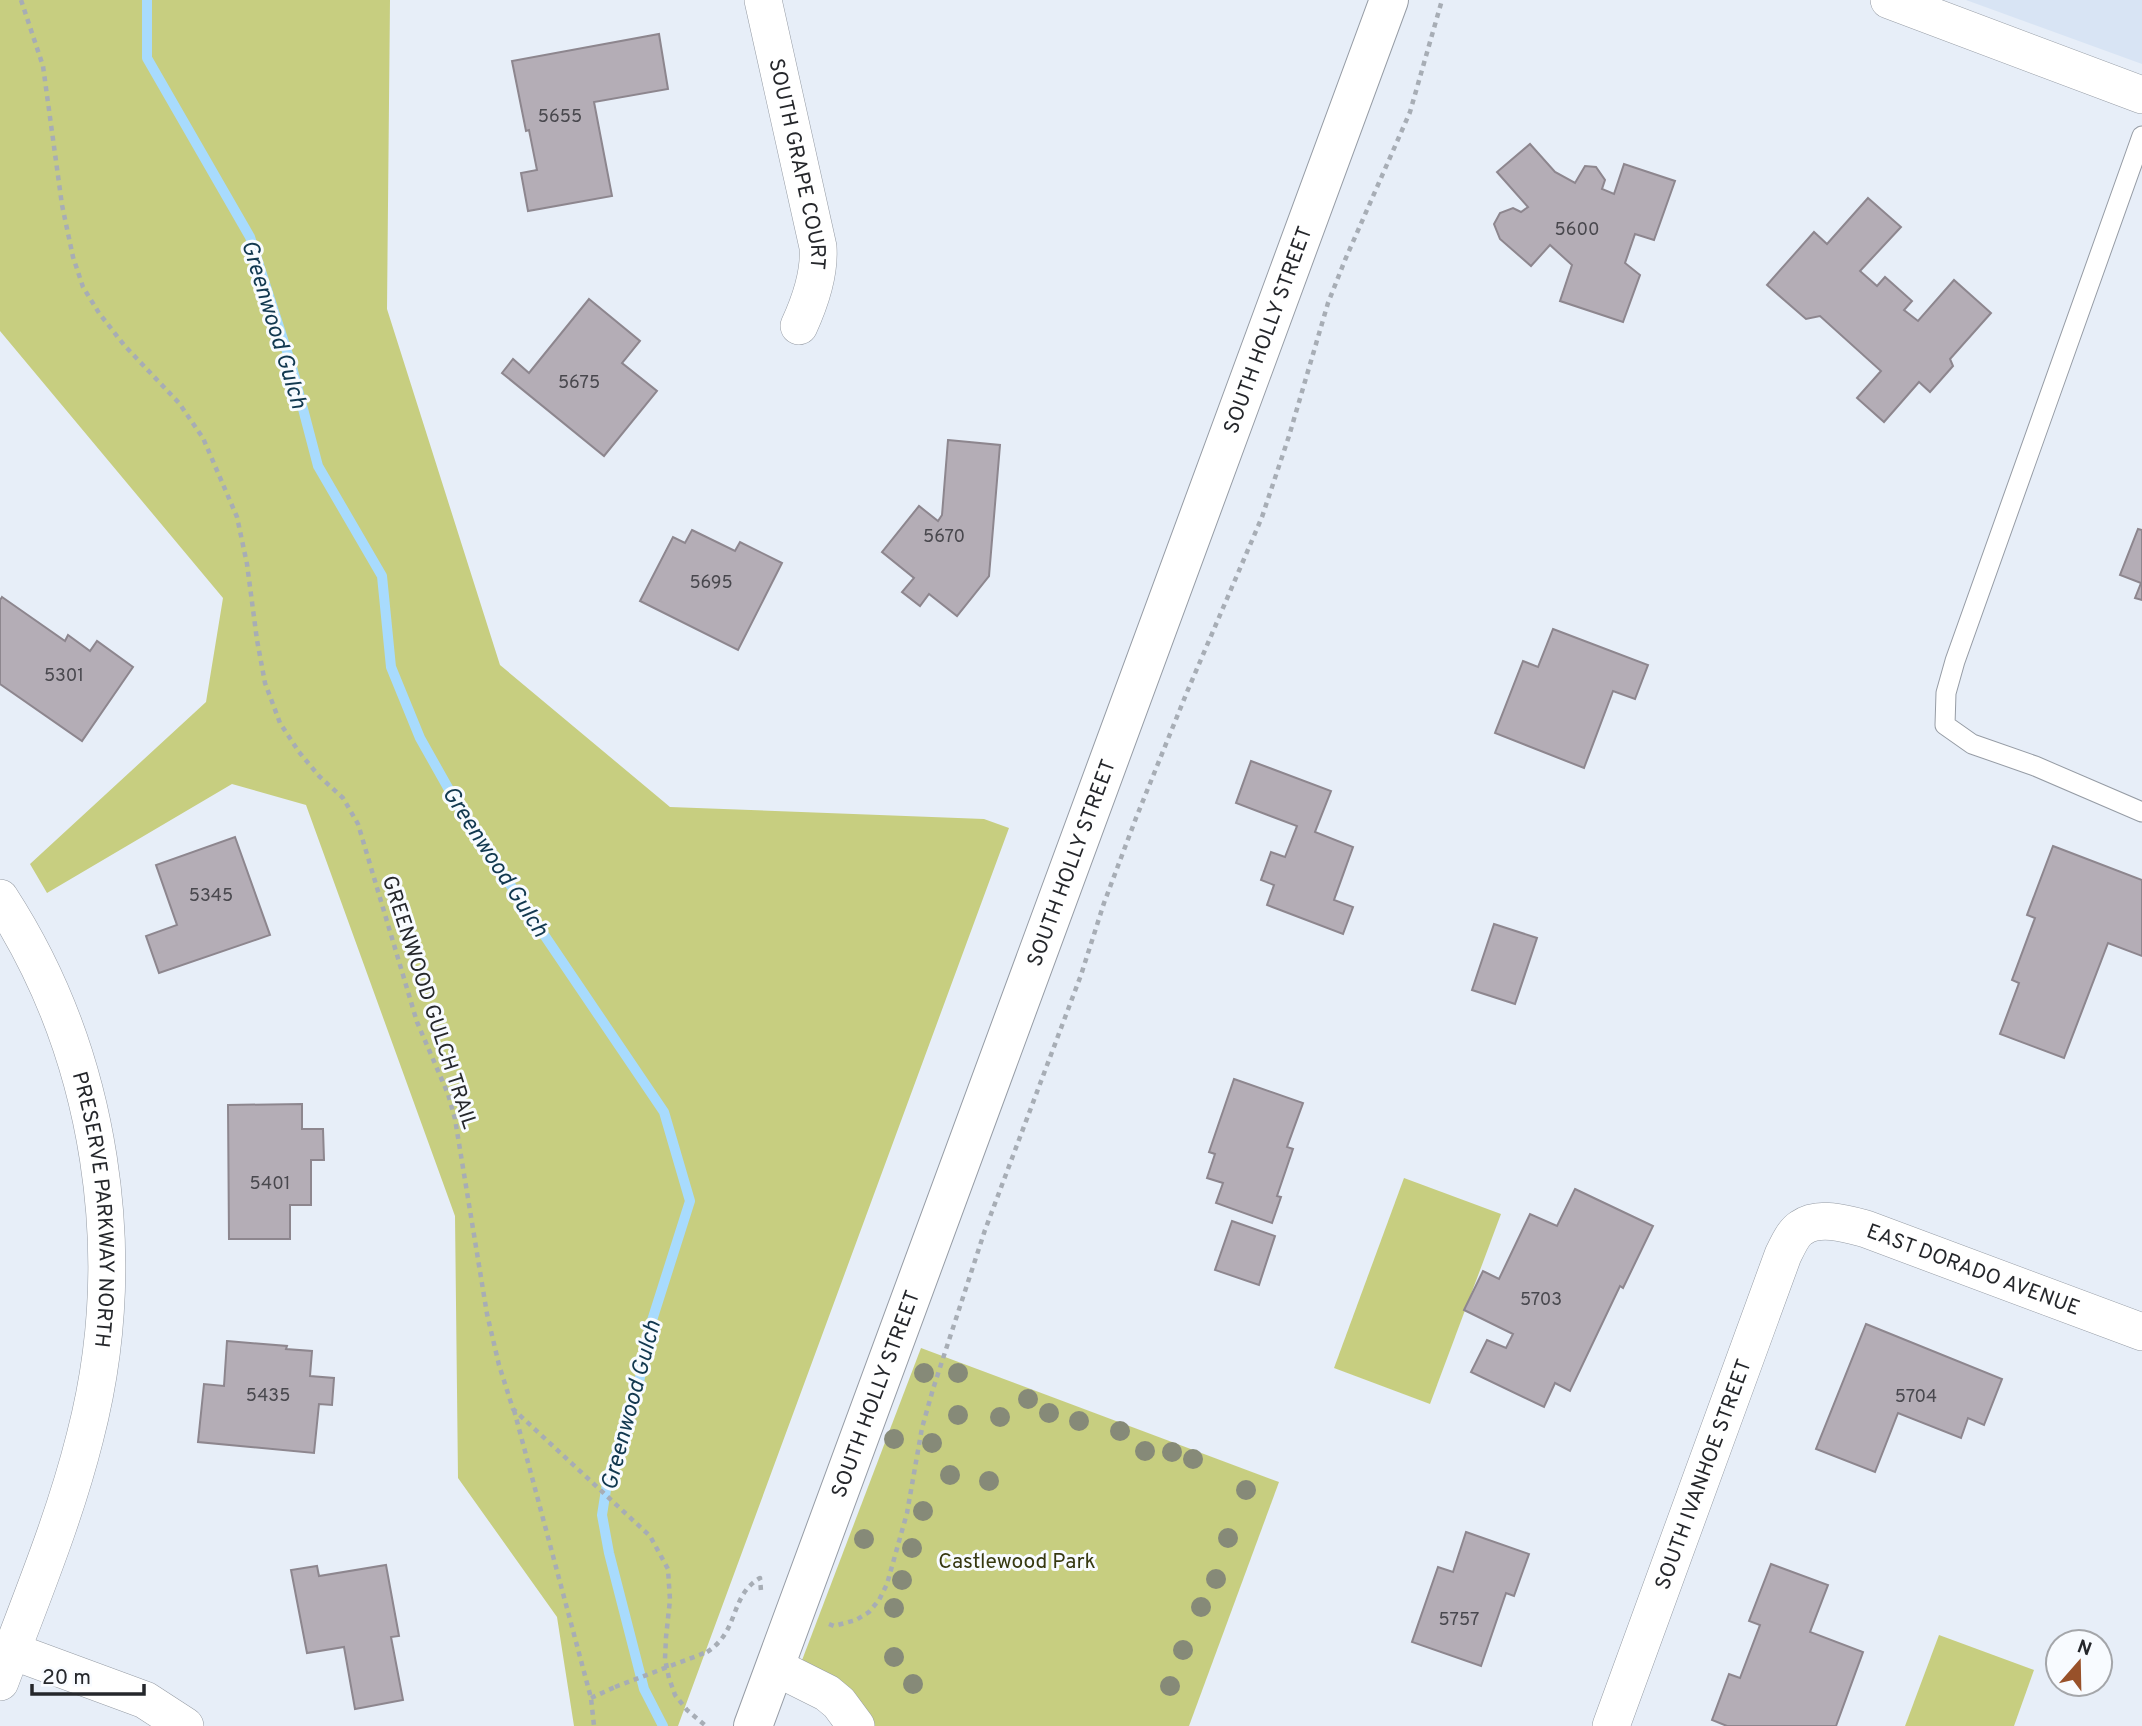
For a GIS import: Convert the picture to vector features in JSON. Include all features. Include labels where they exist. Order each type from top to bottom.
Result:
[{"type":"street","name":"SOUTH GRAPE COURT","points":[[763,0],[818,247],[819,258],[809,304],[799,326]]},
{"type":"street","name":"SOUTH HOLLY STREET","points":[[756,1718],[1389,0]]},
{"type":"street","points":[[1892,1],[2142,95]]},
{"type":"street","name":"PRESERVE PARKWAY NORTH","points":[[0,898],[33,954],[52,996],[77,1066],[99,1157],[107,1256],[99,1377],[86,1436],[69,1497],[6,1667]]},
{"type":"street","name":"EAST DORADO AVENUE","points":[[1801,1227],[1823,1221],[1866,1229],[2142,1332]]},
{"type":"street","name":"SOUTH IVANHOE STREET","points":[[1611,1726],[1783,1255],[1801,1227]]},
{"type":"street","points":[[6,1667],[145,1700],[185,1726]]},
{"type":"street","points":[[775,1667],[827,1693],[839,1703],[856,1726]]},
{"type":"lane","points":[[2142,136],[1955,661],[1946,693],[1945,725],[1972,744],[2035,766],[2142,812]]},
{"type":"path","name":"GREENWOOD GULCH TRAIL","points":[[21,0],[43,66],[62,205],[73,257],[83,287],[124,345],[179,403],[203,438],[237,517],[247,564],[263,673],[280,723],[319,776],[343,798],[358,824],[417,1021],[448,1094],[455,1119],[487,1314],[513,1409],[650,1536],[668,1569],[670,1600],[665,1659],[669,1678],[675,1695],[687,1710],[706,1726]]},
{"type":"path","points":[[834,1626],[856,1620],[869,1612],[887,1584],[907,1513],[922,1428],[985,1230],[1081,975],[1136,818],[1262,517],[1328,303],[1410,112],[1442,0]]},
{"type":"path","points":[[513,1409],[591,1698],[594,1726]]},
{"type":"path","points":[[591,1698],[707,1652],[718,1645],[725,1636],[743,1594],[750,1583],[760,1578]]},
{"type":"shaded area","points":[[1966,0],[2142,0],[2142,64]]},
{"type":"green space","name":"Greenwood Gulch","points":[[0,0],[390,0],[387,309],[500,665],[670,807],[984,819],[1009,828],[678,1726],[574,1726],[557,1617],[458,1478],[455,1216],[306,805],[232,784],[47,893],[30,864],[206,702],[223,598],[0,331]]},
{"type":"green space","points":[[1404,1178],[1501,1214],[1430,1404],[1334,1368]]},
{"type":"green space","name":"Castlewood Park","points":[[921,1348],[1279,1482],[1189,1726],[856,1726],[796,1676]]},
{"type":"green space","points":[[1939,1635],[2034,1670],[2014,1726],[1905,1726]]},
{"type":"building","points":[[659,34],[668,89],[594,102],[612,196],[528,211],[521,173],[537,170],[512,61]]},
{"type":"building","points":[[1530,144],[1555,172],[1575,183],[1585,166],[1596,167],[1605,180],[1602,189],[1614,194],[1624,164],[1675,181],[1654,240],[1635,234],[1625,263],[1640,275],[1623,322],[1560,301],[1572,265],[1550,245],[1531,266],[1500,239],[1494,224],[1500,213],[1513,208],[1521,212],[1528,207],[1497,172]]},
{"type":"building","points":[[1868,198],[1901,227],[1860,271],[1877,286],[1885,277],[1912,301],[1904,310],[1918,321],[1954,280],[1991,313],[1950,359],[1953,366],[1930,392],[1919,382],[1884,422],[1857,398],[1881,371],[1820,316],[1806,319],[1767,285],[1814,232],[1827,244]]},
{"type":"building","points":[[589,299],[640,341],[622,363],[657,391],[604,456],[502,373],[513,359],[529,373]]},
{"type":"building","points":[[948,440],[1000,445],[989,576],[957,616],[929,594],[920,606],[902,592],[914,578],[882,552],[919,506],[938,521],[942,515]]},
{"type":"building","points":[[2138,529],[2142,530],[2142,600],[2135,598],[2141,583],[2120,575]]},
{"type":"building","points":[[692,530],[735,551],[740,542],[782,563],[738,650],[640,601],[673,537],[685,543]]},
{"type":"building","points":[[2,597],[65,641],[68,635],[90,651],[97,641],[133,667],[82,741],[0,684]]},
{"type":"building","points":[[1553,629],[1648,665],[1635,699],[1613,691],[1584,768],[1495,733],[1523,661],[1538,667]]},
{"type":"building","points":[[1251,761],[1331,791],[1315,832],[1353,847],[1334,900],[1353,907],[1343,934],[1267,905],[1274,885],[1261,880],[1271,852],[1285,857],[1297,826],[1236,803]]},
{"type":"building","points":[[235,837],[270,935],[159,973],[146,936],[177,925],[156,865]]},
{"type":"building","points":[[2053,846],[2142,880],[2142,956],[2108,943],[2064,1058],[2000,1034],[2019,983],[2012,980],[2035,918],[2027,915]]},
{"type":"building","points":[[1494,924],[1537,938],[1515,1004],[1472,990]]},
{"type":"building","points":[[1234,1079],[1303,1103],[1287,1147],[1293,1149],[1277,1196],[1281,1197],[1272,1223],[1216,1203],[1223,1183],[1207,1178],[1215,1154],[1209,1152]]},
{"type":"building","points":[[302,1104],[302,1129],[323,1129],[324,1160],[311,1160],[311,1205],[290,1205],[290,1239],[229,1239],[228,1105]]},
{"type":"building","points":[[1575,1189],[1653,1226],[1623,1288],[1620,1286],[1570,1391],[1555,1383],[1544,1407],[1471,1372],[1487,1340],[1506,1348],[1513,1334],[1464,1310],[1483,1271],[1499,1279],[1530,1214],[1557,1226]]},
{"type":"building","points":[[1232,1221],[1275,1236],[1259,1285],[1215,1270]]},
{"type":"building","points":[[1866,1324],[2002,1379],[1984,1425],[1968,1418],[1961,1438],[1898,1413],[1875,1472],[1816,1449]]},
{"type":"building","points":[[227,1341],[312,1351],[310,1376],[334,1378],[332,1405],[319,1404],[314,1453],[198,1442],[204,1384],[224,1386]]},
{"type":"building","points":[[1466,1532],[1529,1554],[1514,1596],[1506,1593],[1481,1666],[1412,1642],[1438,1567],[1453,1572]]},
{"type":"building","points":[[1771,1564],[1828,1585],[1810,1632],[1863,1652],[1836,1726],[1727,1726],[1712,1720],[1729,1674],[1740,1678],[1760,1625],[1749,1621]]},
{"type":"building","points":[[386,1565],[399,1636],[391,1637],[403,1700],[355,1709],[344,1647],[307,1653],[291,1570],[317,1566],[319,1576]]},
{"type":"waterway","name":"Greenwood Gulch","points":[[147,0],[147,58],[250,237],[292,367],[318,466],[382,576],[391,667],[420,738],[465,818],[664,1112],[690,1201],[648,1333],[636,1399],[608,1477],[602,1515],[609,1553],[644,1689],[663,1726]]}]
